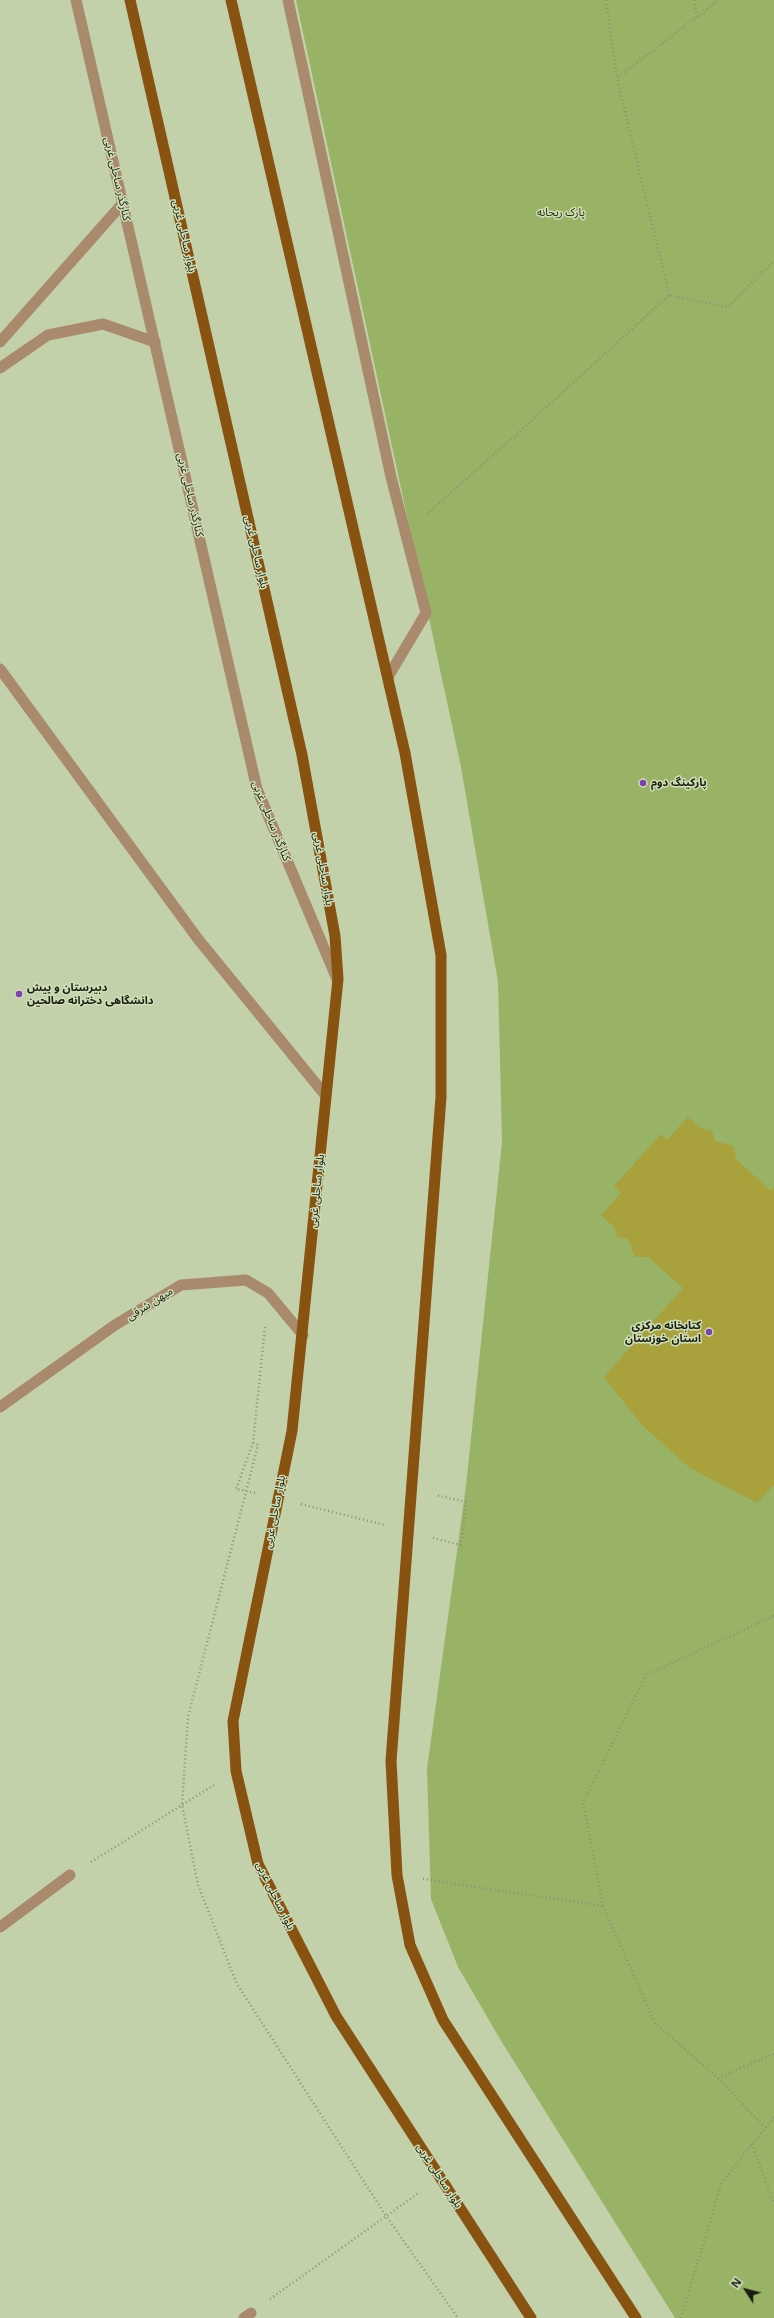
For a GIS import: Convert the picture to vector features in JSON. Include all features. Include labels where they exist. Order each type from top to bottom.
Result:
[{"type":"main road","name":"بلوار ساحلی غربی","points":[[130,0],[302,755],[335,936],[338,979],[303,1335],[292,1431],[233,1721],[236,1771],[258,1864],[336,2016],[531,2318]]},
{"type":"main road","points":[[231,0],[405,753],[441,955],[441,1097],[391,1761],[397,1875],[410,1945],[442,2020],[636,2318]]},
{"type":"street","name":"کنارگذر ساحلی غربی","points":[[76,0],[257,789],[338,979]]},
{"type":"street","points":[[288,0],[388,462],[426,613],[388,677]]},
{"type":"street","points":[[0,342],[123,203]]},
{"type":"street","points":[[0,368],[48,334],[103,324],[154,342]]},
{"type":"street","points":[[0,669],[198,939],[326,1096]]},
{"type":"street","name":"میهن شرقی","points":[[0,1407],[115,1326],[181,1285],[246,1280],[268,1293],[303,1335]]},
{"type":"street","points":[[0,1927],[70,1875]]},
{"type":"path","points":[[606,0],[616,78],[669,295]]},
{"type":"path","points":[[694,0],[697,17]]},
{"type":"path","points":[[616,78],[719,0]]},
{"type":"path","points":[[669,295],[728,308],[774,261]]},
{"type":"path","points":[[405,533],[516,435],[669,295]]},
{"type":"path","points":[[257,1494],[236,1489],[253,1443],[268,1293]]},
{"type":"path","points":[[412,1489],[466,1502],[461,1545],[427,1536]]},
{"type":"path","points":[[299,1504],[390,1527]]},
{"type":"path","points":[[765,2128],[718,2078],[655,2023],[603,1906],[583,1803],[646,1675],[774,1616]]},
{"type":"path","points":[[70,1875],[236,1771]]},
{"type":"path","points":[[397,1875],[603,1906]]},
{"type":"path","points":[[718,2078],[774,2054]]},
{"type":"path","points":[[681,2318],[722,2182],[774,2117]]},
{"type":"path","points":[[752,2144],[774,2204]]},
{"type":"path","points":[[247,2316],[440,2177]]},
{"type":"green space","name":"پارک ریحانه","points":[[296,0],[774,0],[774,2318],[675,2318],[503,2044],[458,1967],[431,1899],[427,1769],[466,1486],[502,1142],[498,982],[461,767]]},
{"type":"building","name":"کتابخانه مرکزی استان خوزستان","points":[[688,1117],[702,1129],[712,1131],[715,1141],[734,1146],[736,1159],[771,1191],[774,1187],[774,1485],[757,1503],[690,1468],[641,1424],[604,1377],[683,1288],[648,1257],[635,1257],[628,1239],[617,1237],[614,1227],[601,1215],[621,1193],[614,1186],[661,1134],[667,1140]]},
{"type":"place","name":"پارکینگ دوم","points":[[643,783]]},
{"type":"place","name":"دبیرستان و پیش دانشگاهی دخترانه صالحین","points":[[19,994]]},
{"type":"place","name":"کتابخانه مرکزی استان خوزستان","points":[[709,1332]]}]
